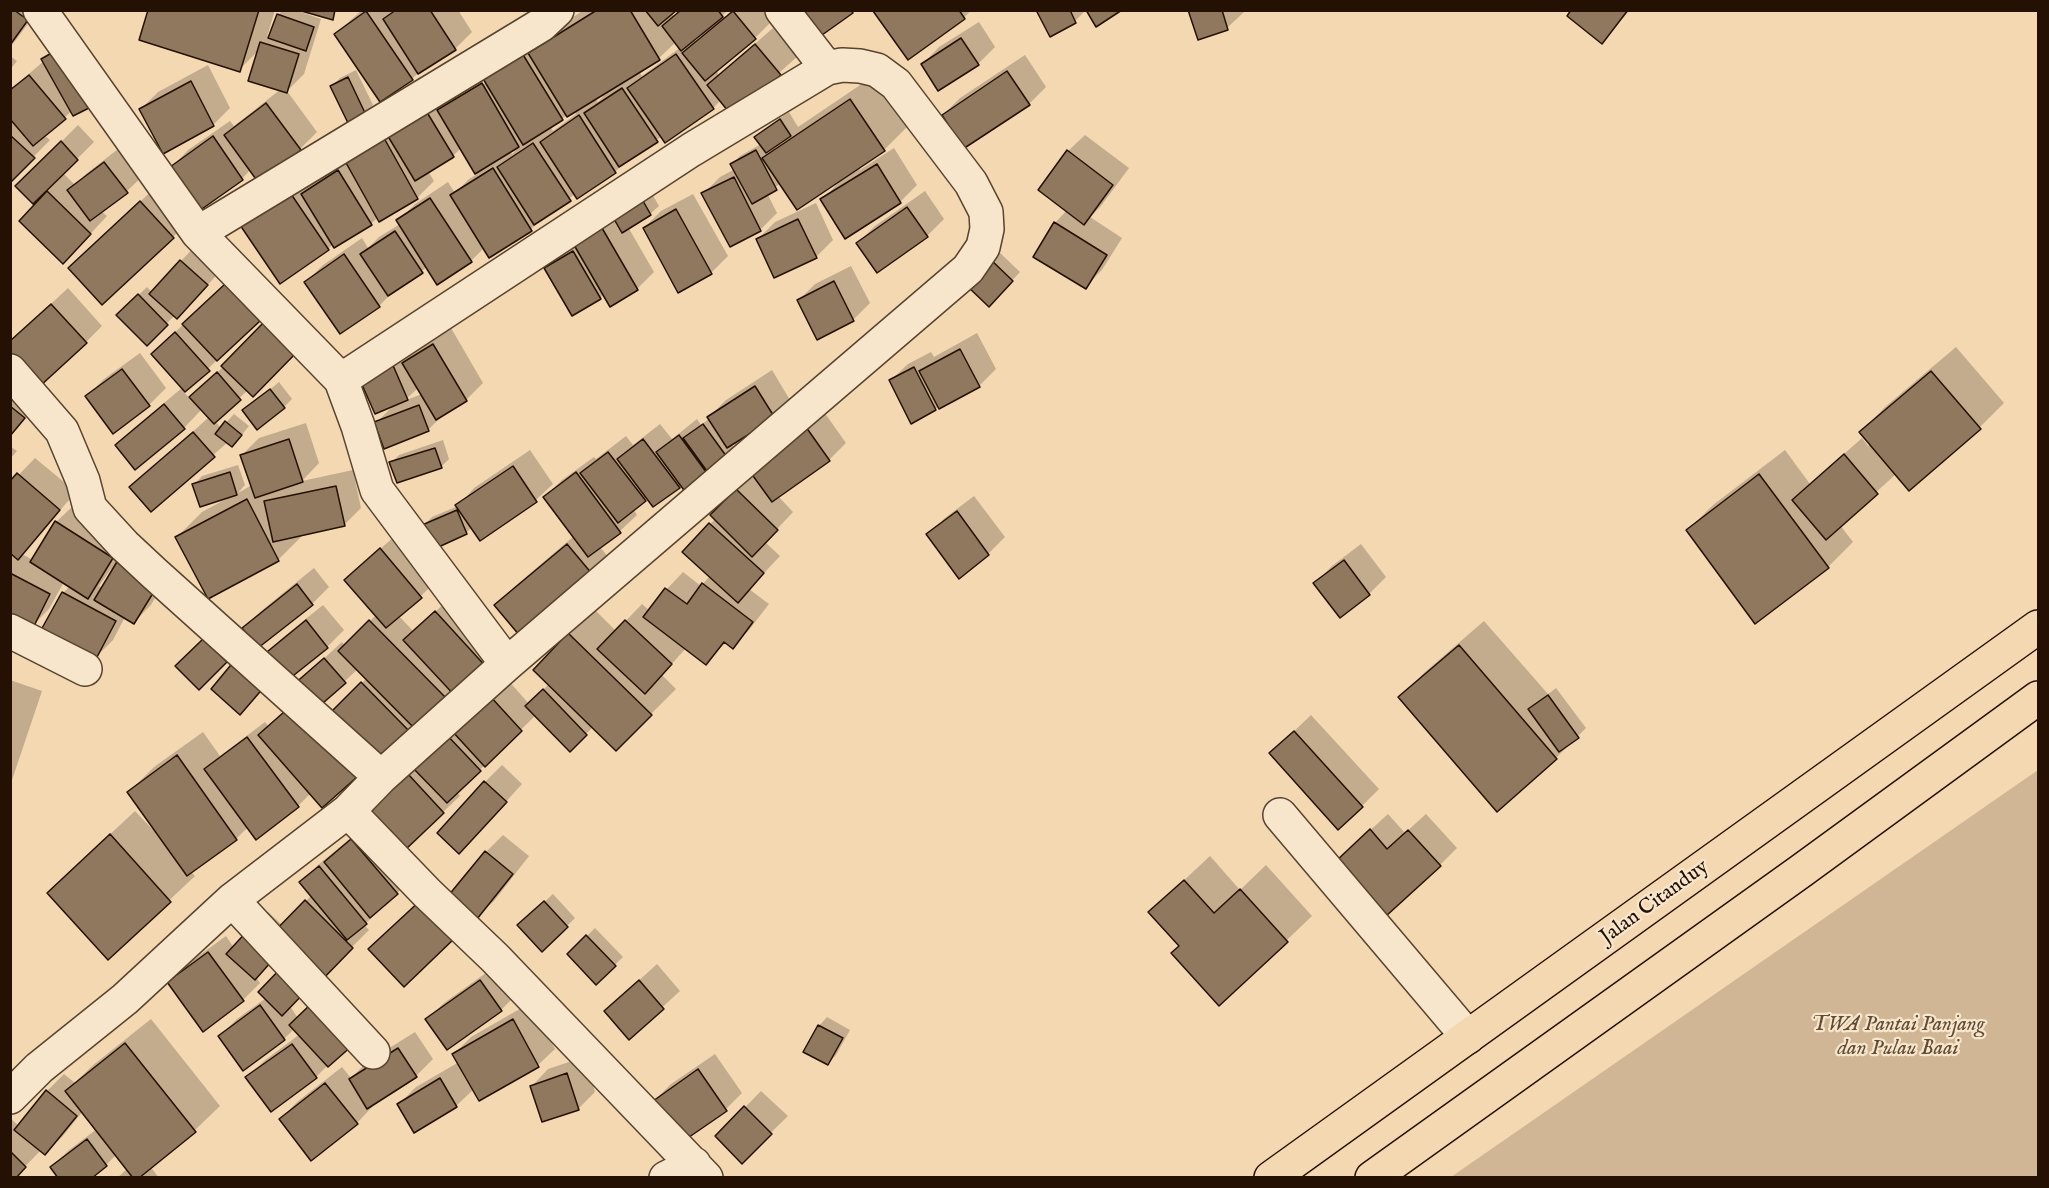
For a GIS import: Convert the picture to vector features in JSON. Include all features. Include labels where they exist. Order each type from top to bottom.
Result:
[{"type":"main road","name":"Jalan Citanduy","points":[[1271,1178],[2038,627]]},
{"type":"main road","points":[[1372,1178],[1782,885],[2038,698]]},
{"type":"street","points":[[40,10],[198,233],[341,380],[377,490],[507,664]]},
{"type":"street","points":[[198,233],[541,25],[557,10]]},
{"type":"street","points":[[782,10],[827,68]]},
{"type":"street","points":[[10,1097],[39,1068],[124,999],[232,900],[348,811],[381,777],[507,664],[968,269],[983,247],[987,229],[986,212],[971,183],[896,84],[877,70],[860,66],[842,65],[827,68],[691,150],[341,380]]},
{"type":"street","points":[[10,371],[62,431],[83,481],[90,508],[96,516],[154,573],[381,777]]},
{"type":"street","points":[[10,631],[85,669]]},
{"type":"street","points":[[348,811],[427,893],[495,958],[688,1173]]},
{"type":"street","points":[[1280,815],[1468,1037]]},
{"type":"street","points":[[232,900],[373,1052]]},
{"type":"green space","name":"TWA Pantai Panjang dan Pulau Baai","points":[[2038,770],[2038,1177],[1451,1177]]},
{"type":"building","points":[[10,10],[14,10],[28,20],[10,45]]},
{"type":"building","points":[[148,10],[259,10],[240,72],[139,40]]},
{"type":"building","points":[[298,10],[335,10],[333,20]]},
{"type":"building","points":[[396,10],[430,10],[456,50],[418,74],[383,19]]},
{"type":"building","points":[[597,10],[630,10],[660,60],[567,117],[528,53]]},
{"type":"building","points":[[645,10],[677,10],[658,26]]},
{"type":"building","points":[[681,10],[718,10],[723,17],[681,51],[662,26]]},
{"type":"building","points":[[794,10],[851,10],[853,13],[815,40]]},
{"type":"building","points":[[874,10],[959,10],[965,19],[908,60]]},
{"type":"building","points":[[1036,10],[1070,10],[1076,23],[1050,37]]},
{"type":"building","points":[[1086,10],[1122,10],[1096,27]]},
{"type":"building","points":[[1188,10],[1222,10],[1228,30],[1198,40]]},
{"type":"building","points":[[1571,10],[1628,10],[1602,44],[1567,16]]},
{"type":"building","points":[[366,11],[413,80],[380,102],[334,34]]},
{"type":"building","points":[[733,11],[756,39],[705,81],[682,53]]},
{"type":"building","points":[[277,14],[314,27],[306,51],[268,38]]},
{"type":"building","points":[[961,38],[979,65],[938,91],[921,64]]},
{"type":"building","points":[[260,42],[299,54],[287,93],[248,81]]},
{"type":"building","points":[[755,44],[781,75],[732,116],[707,85]]},
{"type":"building","points":[[57,50],[89,108],[73,116],[41,59]]},
{"type":"building","points":[[522,53],[563,120],[523,145],[482,77]]},
{"type":"building","points":[[676,54],[714,109],[665,143],[627,88]]},
{"type":"building","points":[[1007,71],[1030,105],[963,149],[942,115]]},
{"type":"building","points":[[29,75],[66,119],[33,146],[10,119],[10,90]]},
{"type":"building","points":[[348,77],[366,115],[348,123],[330,86]]},
{"type":"building","points":[[191,81],[214,126],[163,154],[139,109]]},
{"type":"building","points":[[482,83],[519,147],[475,174],[437,110]]},
{"type":"building","points":[[622,88],[658,142],[619,167],[584,113]]},
{"type":"building","points":[[850,99],[885,151],[797,210],[762,158]]},
{"type":"building","points":[[266,103],[301,150],[258,182],[224,135]]},
{"type":"building","points":[[425,109],[454,157],[415,181],[386,133]]},
{"type":"building","points":[[579,115],[616,173],[577,199],[540,142]]},
{"type":"building","points":[[780,119],[791,136],[766,153],[754,137]]},
{"type":"building","points":[[10,135],[35,158],[10,183]]},
{"type":"building","points":[[213,136],[243,180],[199,211],[170,167]]},
{"type":"building","points":[[384,138],[418,199],[379,222],[345,161]]},
{"type":"building","points":[[61,141],[78,160],[33,204],[15,186]]},
{"type":"building","points":[[533,143],[571,201],[534,225],[497,167]]},
{"type":"building","points":[[756,150],[777,190],[752,204],[730,164]]},
{"type":"building","points":[[1067,150],[1113,185],[1084,225],[1038,190]]},
{"type":"building","points":[[104,162],[128,193],[90,221],[67,190]]},
{"type":"building","points":[[877,164],[901,203],[845,239],[820,199]]},
{"type":"building","points":[[493,168],[532,231],[489,258],[450,195]]},
{"type":"building","points":[[338,170],[372,225],[334,248],[301,194]]},
{"type":"building","points":[[734,177],[761,231],[730,247],[701,193]]},
{"type":"building","points":[[47,191],[91,234],[63,264],[19,221]]},
{"type":"building","points":[[289,191],[329,250],[280,284],[240,225]]},
{"type":"building","points":[[639,194],[651,215],[622,233],[610,212]]},
{"type":"building","points":[[430,198],[472,262],[437,285],[396,220]]},
{"type":"building","points":[[140,201],[174,238],[102,305],[68,268]]},
{"type":"building","points":[[907,207],[928,237],[877,273],[856,243]]},
{"type":"building","points":[[676,209],[712,274],[678,293],[643,228]]},
{"type":"building","points":[[798,219],[817,258],[774,278],[756,239]]},
{"type":"building","points":[[1054,222],[1107,255],[1086,289],[1033,257]]},
{"type":"building","points":[[602,228],[638,290],[610,307],[574,245]]},
{"type":"building","points":[[395,231],[423,273],[388,296],[360,254]]},
{"type":"building","points":[[573,251],[601,299],[572,316],[544,268]]},
{"type":"building","points":[[344,254],[380,307],[340,334],[304,282]]},
{"type":"building","points":[[989,258],[1013,281],[989,307],[965,284]]},
{"type":"building","points":[[180,260],[208,285],[177,319],[149,294]]},
{"type":"building","points":[[834,281],[854,321],[817,340],[797,300]]},
{"type":"building","points":[[225,284],[260,321],[217,361],[182,324]]},
{"type":"building","points":[[138,294],[168,325],[147,346],[116,315]]},
{"type":"building","points":[[51,304],[87,343],[39,387],[10,357],[10,341]]},
{"type":"building","points":[[266,320],[298,351],[253,397],[221,366]]},
{"type":"building","points":[[175,332],[210,371],[185,392],[151,354]]},
{"type":"building","points":[[433,344],[467,401],[436,420],[402,363]]},
{"type":"building","points":[[960,349],[980,387],[939,409],[919,371]]},
{"type":"building","points":[[392,363],[408,400],[375,414],[359,378]]},
{"type":"building","points":[[914,367],[936,410],[911,424],[889,380]]},
{"type":"building","points":[[122,369],[150,406],[113,434],[85,396]]},
{"type":"building","points":[[1931,371],[1981,429],[1909,491],[1859,432]]},
{"type":"building","points":[[217,372],[241,400],[214,424],[189,397]]},
{"type":"building","points":[[755,386],[775,418],[727,448],[707,417]]},
{"type":"building","points":[[270,389],[285,408],[257,430],[242,410]]},
{"type":"building","points":[[164,404],[185,429],[135,470],[115,445]]},
{"type":"building","points":[[419,405],[429,431],[384,449],[374,422]]},
{"type":"building","points":[[10,406],[25,418],[10,436]]},
{"type":"building","points":[[225,421],[242,435],[232,447],[215,434]]},
{"type":"building","points":[[703,424],[732,464],[712,478],[683,438]]},
{"type":"building","points":[[806,427],[830,461],[772,502],[748,469]]},
{"type":"building","points":[[193,432],[215,457],[151,512],[129,487]]},
{"type":"building","points":[[679,435],[709,476],[686,493],[656,452]]},
{"type":"building","points":[[289,439],[303,482],[255,498],[240,455]]},
{"type":"building","points":[[643,439],[680,488],[653,507],[617,459]]},
{"type":"building","points":[[435,448],[442,468],[397,483],[389,462]]},
{"type":"building","points":[[608,452],[646,501],[618,523],[580,473]]},
{"type":"building","points":[[1844,454],[1878,494],[1826,540],[1792,500]]},
{"type":"building","points":[[513,466],[537,502],[480,541],[455,505]]},
{"type":"building","points":[[230,472],[237,495],[200,507],[192,484]]},
{"type":"building","points":[[576,472],[621,533],[588,557],[543,497]]},
{"type":"building","points":[[17,473],[60,510],[18,560],[10,553],[10,481]]},
{"type":"building","points":[[1759,474],[1829,568],[1755,624],[1686,530]]},
{"type":"building","points":[[336,486],[345,526],[273,542],[264,501]]},
{"type":"building","points":[[736,489],[778,530],[752,557],[710,515]]},
{"type":"building","points":[[247,499],[279,561],[208,599],[175,537]]},
{"type":"building","points":[[457,510],[467,534],[432,550],[422,525]]},
{"type":"building","points":[[957,511],[989,555],[959,579],[926,534]]},
{"type":"building","points":[[55,521],[113,558],[88,599],[30,562]]},
{"type":"building","points":[[709,523],[764,573],[738,603],[682,552]]},
{"type":"building","points":[[567,544],[598,581],[525,642],[494,605]]},
{"type":"building","points":[[380,548],[422,598],[386,628],[344,580]]},
{"type":"building","points":[[118,560],[158,585],[134,624],[94,600]]},
{"type":"building","points":[[1344,560],[1370,595],[1340,618],[1313,583]]},
{"type":"building","points":[[10,573],[50,594],[33,628],[10,616]]},
{"type":"building","points":[[702,583],[753,622],[733,649],[724,642],[706,665],[643,617],[665,588],[687,604]]},
{"type":"building","points":[[297,584],[313,605],[258,648],[242,628]]},
{"type":"building","points":[[62,592],[116,621],[96,659],[41,630]]},
{"type":"building","points":[[435,611],[489,670],[457,698],[403,640]]},
{"type":"building","points":[[306,620],[328,648],[284,683],[262,656]]},
{"type":"building","points":[[369,620],[448,700],[417,731],[338,651]]},
{"type":"building","points":[[625,620],[672,664],[645,694],[597,649]]},
{"type":"building","points":[[568,633],[652,715],[616,751],[533,670]]},
{"type":"building","points":[[204,638],[227,662],[199,690],[175,666]]},
{"type":"building","points":[[1459,645],[1557,759],[1497,812],[1398,697]]},
{"type":"building","points":[[324,658],[346,683],[315,710],[293,685]]},
{"type":"building","points":[[235,660],[265,686],[240,715],[211,689]]},
{"type":"building","points":[[361,682],[411,733],[379,764],[329,714]]},
{"type":"building","points":[[543,689],[587,735],[570,752],[525,706]]},
{"type":"building","points":[[1548,695],[1579,738],[1559,752],[1528,709]]},
{"type":"building","points":[[490,696],[522,731],[485,767],[452,731]]},
{"type":"building","points":[[293,704],[357,777],[322,808],[258,735]]},
{"type":"building","points":[[1294,731],[1363,807],[1338,830],[1269,753]]},
{"type":"building","points":[[445,733],[481,771],[447,803],[410,765]]},
{"type":"building","points":[[247,737],[299,807],[256,840],[204,769]]},
{"type":"building","points":[[177,755],[237,840],[187,876],[127,792]]},
{"type":"building","points":[[408,774],[444,813],[404,851],[367,812]]},
{"type":"building","points":[[484,781],[507,802],[459,854],[437,833]]},
{"type":"building","points":[[1370,829],[1387,849],[1408,830],[1441,866],[1385,917],[1335,862]]},
{"type":"building","points":[[110,834],[171,902],[108,960],[47,893]]},
{"type":"building","points":[[351,839],[398,894],[370,918],[324,862]]},
{"type":"building","points":[[485,851],[513,874],[477,919],[448,896]]},
{"type":"building","points":[[319,866],[367,924],[347,940],[299,882]]},
{"type":"building","points":[[1184,880],[1214,913],[1240,889],[1288,942],[1219,1006],[1171,953],[1179,946],[1148,912]]},
{"type":"building","points":[[422,899],[457,936],[404,987],[368,949]]},
{"type":"building","points":[[305,900],[353,948],[318,984],[270,936]]},
{"type":"building","points":[[544,901],[568,927],[542,952],[517,925]]},
{"type":"building","points":[[250,928],[279,953],[255,980],[226,954]]},
{"type":"building","points":[[586,935],[616,966],[596,985],[567,954]]},
{"type":"building","points":[[208,952],[244,1001],[203,1032],[167,982]]},
{"type":"building","points":[[283,966],[307,990],[282,1016],[258,992]]},
{"type":"building","points":[[480,980],[502,1011],[447,1050],[425,1019]]},
{"type":"building","points":[[639,980],[664,1009],[629,1040],[604,1011]]},
{"type":"building","points":[[313,1002],[353,1045],[328,1067],[289,1025]]},
{"type":"building","points":[[260,1005],[285,1040],[243,1071],[218,1036]]},
{"type":"building","points":[[513,1019],[539,1067],[479,1101],[452,1054]]},
{"type":"building","points":[[818,1025],[843,1038],[828,1065],[803,1052]]},
{"type":"building","points":[[125,1043],[196,1132],[139,1178],[133,1178],[65,1091]]},
{"type":"building","points":[[292,1044],[317,1078],[271,1112],[245,1077]]},
{"type":"building","points":[[398,1048],[417,1077],[367,1109],[349,1079]]},
{"type":"building","points":[[698,1069],[727,1111],[682,1142],[653,1101]]},
{"type":"building","points":[[567,1073],[579,1110],[542,1122],[530,1086]]},
{"type":"building","points":[[440,1078],[457,1107],[414,1133],[397,1104]]},
{"type":"building","points":[[325,1083],[358,1124],[311,1161],[279,1119]]},
{"type":"building","points":[[46,1090],[77,1116],[45,1155],[14,1130]]},
{"type":"building","points":[[744,1106],[772,1134],[742,1164],[715,1136]]},
{"type":"building","points":[[87,1139],[107,1166],[92,1178],[58,1178],[50,1167]]},
{"type":"building","points":[[10,1151],[26,1167],[16,1178],[10,1178]]}]
